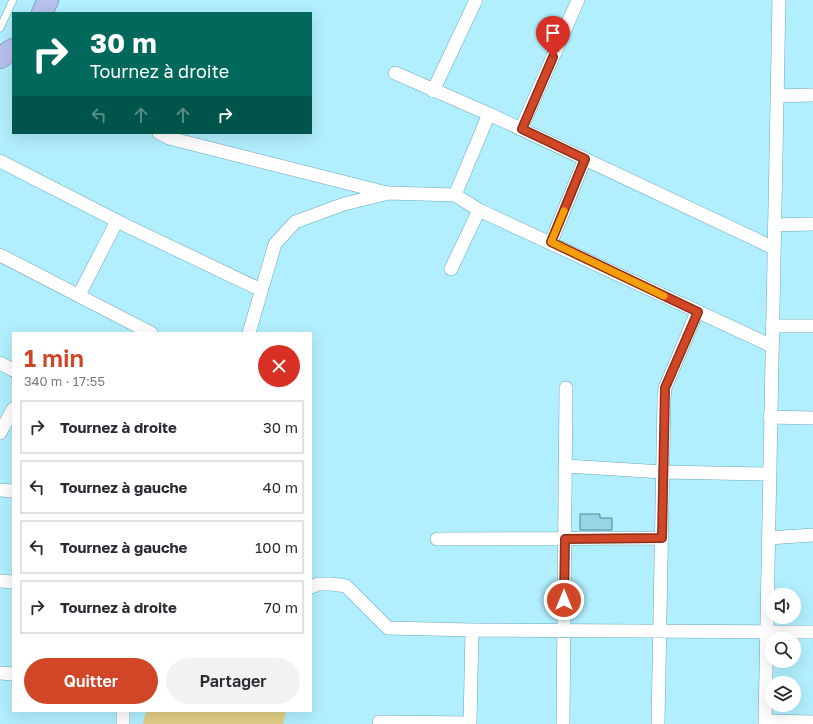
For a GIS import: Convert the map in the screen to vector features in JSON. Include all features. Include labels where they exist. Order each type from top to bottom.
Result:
[{"type":"main road","points":[[42,12],[48,0]]},
{"type":"street","points":[[433,91],[476,0]]},
{"type":"street","points":[[522,129],[578,0]]},
{"type":"street","points":[[312,587],[318,584],[346,586],[388,628],[766,632],[779,0]]},
{"type":"street","points":[[395,73],[522,129],[774,248]]},
{"type":"street","points":[[777,96],[813,95]]},
{"type":"street","points":[[455,195],[489,114]]},
{"type":"street","points":[[161,134],[169,138],[389,193],[455,195],[479,210],[551,242],[772,346]]},
{"type":"street","points":[[551,242],[585,159]]},
{"type":"street","points":[[0,161],[117,221],[262,290]]},
{"type":"street","points":[[249,332],[275,244],[295,222],[344,204],[389,193]]},
{"type":"street","points":[[451,269],[479,210]]},
{"type":"street","points":[[79,295],[117,221]]},
{"type":"street","points":[[774,225],[813,224]]},
{"type":"street","points":[[0,255],[149,332]]},
{"type":"street","points":[[658,724],[665,388],[698,312]]},
{"type":"street","points":[[772,326],[813,326]]},
{"type":"street","points":[[0,363],[12,369]]},
{"type":"street","points":[[563,724],[566,388]]},
{"type":"street","points":[[0,433],[12,411]]},
{"type":"street","points":[[770,417],[813,418]]},
{"type":"street","points":[[566,466],[663,472],[769,474]]},
{"type":"street","points":[[0,490],[12,491]]},
{"type":"street","points":[[768,538],[813,535]]},
{"type":"street","points":[[437,539],[662,538]]},
{"type":"street","points":[[0,581],[12,582]]},
{"type":"street","points":[[379,722],[470,723],[472,630]]},
{"type":"street","points":[[801,632],[813,632]]},
{"type":"street","points":[[766,668],[765,723],[813,722]]},
{"type":"street","points":[[0,673],[12,674]]},
{"type":"street","points":[[123,712],[123,724]]},
{"type":"lane","points":[[0,28],[13,0]]},
{"type":"shaded area","points":[[146,712],[286,712],[283,724],[143,724]]},
{"type":"building","points":[[580,514],[600,514],[600,518],[612,518],[612,530],[580,530]]},
{"type":"slow traffic","points":[[564,211],[551,242],[664,296]]},
{"type":"route","points":[[553,57],[522,129],[585,159],[551,242],[698,312],[665,388],[662,538],[565,539],[564,600]]}]
